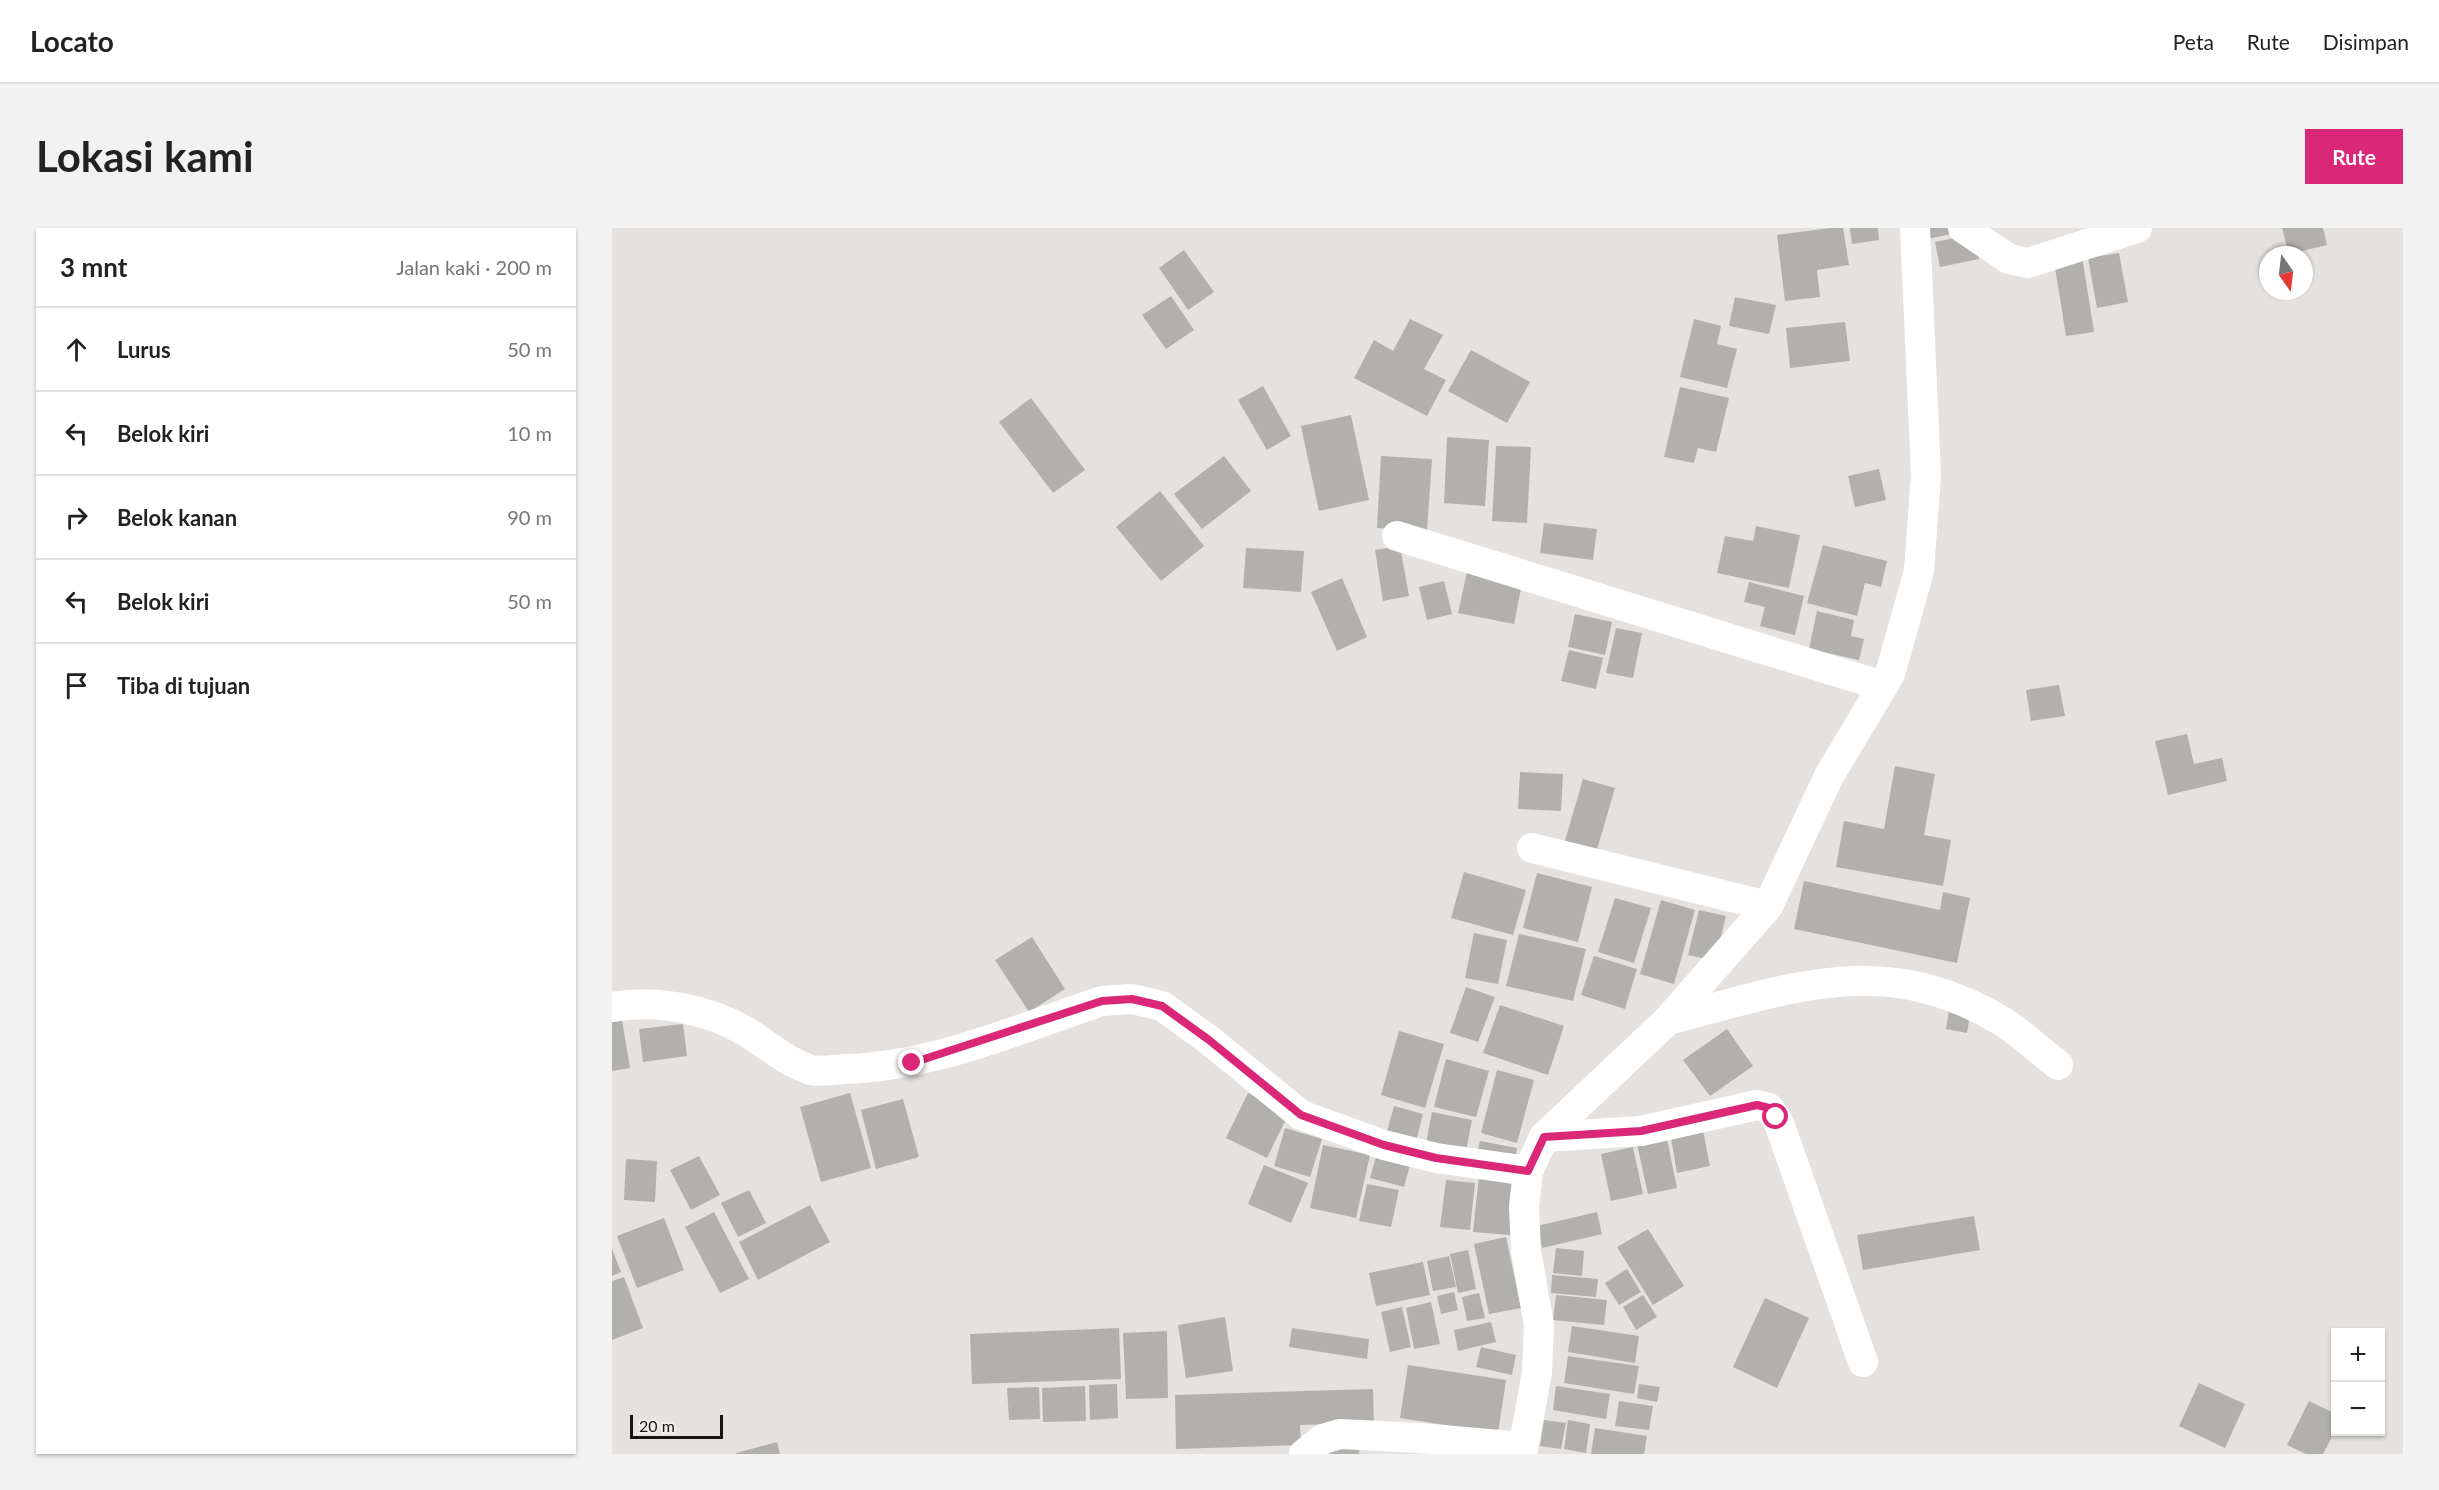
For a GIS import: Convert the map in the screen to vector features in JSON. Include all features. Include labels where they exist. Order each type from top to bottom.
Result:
[{"type":"street","points":[[1304,1454],[1323,1439],[1340,1434],[1419,1438],[1523,1451],[1537,1373],[1539,1325],[1526,1251],[1524,1207],[1528,1171],[1544,1137],[1668,1020],[1768,906],[1829,776],[1890,674],[1919,571],[1924,522],[1926,425],[1915,228]]},
{"type":"street","points":[[1963,228],[2010,259],[2028,263],[2137,228]]},
{"type":"street","points":[[1397,536],[1883,686]]},
{"type":"street","points":[[1532,848],[1768,906]]},
{"type":"street","points":[[1668,1020],[1803,985],[1850,979],[1890,980],[1930,988],[1982,1011],[2001,1021],[2058,1065]]},
{"type":"street","points":[[612,1007],[666,1005],[706,1016],[743,1029],[775,1051],[812,1070],[864,1069],[912,1063],[1102,1001],[1132,999],[1162,1006],[1209,1040],[1301,1115],[1384,1145],[1415,1153],[1528,1171]]},
{"type":"street","points":[[1544,1137],[1641,1131],[1757,1105],[1769,1108],[1779,1123],[1863,1362]]},
{"type":"building","points":[[1843,228],[1849,265],[1817,270],[1820,297],[1785,301],[1777,235]]},
{"type":"building","points":[[1850,228],[1878,228],[1879,240],[1852,244]]},
{"type":"building","points":[[1925,228],[1955,228],[1956,233],[1927,239]]},
{"type":"building","points":[[2282,228],[2323,228],[2327,245],[2313,248],[2313,246],[2287,246]]},
{"type":"building","points":[[1974,234],[1979,259],[1940,267],[1935,242]]},
{"type":"building","points":[[1184,250],[1214,292],[1188,310],[1159,268]]},
{"type":"building","points":[[2119,253],[2128,302],[2097,308],[2088,258]]},
{"type":"building","points":[[2082,256],[2094,332],[2066,336],[2054,261]]},
{"type":"building","points":[[1171,296],[1194,330],[1166,349],[1142,315]]},
{"type":"building","points":[[1735,297],[1776,305],[1769,334],[1729,326]]},
{"type":"building","points":[[1410,319],[1443,335],[1424,369],[1446,380],[1427,416],[1354,378],[1374,340],[1393,351]]},
{"type":"building","points":[[1694,319],[1721,326],[1717,344],[1737,349],[1727,388],[1680,377]]},
{"type":"building","points":[[1845,322],[1850,361],[1790,368],[1786,328]]},
{"type":"building","points":[[1471,350],[1530,382],[1507,423],[1448,391]]},
{"type":"building","points":[[1263,386],[1291,436],[1267,450],[1238,400]]},
{"type":"building","points":[[1680,387],[1729,398],[1716,452],[1698,448],[1694,463],[1664,457]]},
{"type":"building","points":[[1031,398],[1085,470],[1053,493],[999,422]]},
{"type":"building","points":[[1351,415],[1369,500],[1319,511],[1301,426]]},
{"type":"building","points":[[1447,437],[1489,440],[1485,506],[1444,503]]},
{"type":"building","points":[[1496,446],[1531,447],[1527,523],[1492,521]]},
{"type":"building","points":[[1224,456],[1251,491],[1202,529],[1174,494]]},
{"type":"building","points":[[1381,456],[1432,459],[1427,531],[1377,528]]},
{"type":"building","points":[[1879,469],[1886,500],[1855,507],[1848,476]]},
{"type":"building","points":[[1160,491],[1204,546],[1161,581],[1116,527]]},
{"type":"building","points":[[1544,523],[1597,529],[1593,560],[1540,553]]},
{"type":"building","points":[[1756,526],[1800,535],[1789,588],[1717,573],[1725,536],[1753,541]]},
{"type":"building","points":[[1823,545],[1887,561],[1881,587],[1865,583],[1857,616],[1807,603]]},
{"type":"building","points":[[1400,546],[1409,596],[1383,601],[1375,550]]},
{"type":"building","points":[[1246,548],[1304,551],[1301,592],[1243,588]]},
{"type":"building","points":[[1467,572],[1522,583],[1514,624],[1458,613]]},
{"type":"building","points":[[1342,578],[1367,637],[1337,651],[1311,592]]},
{"type":"building","points":[[1444,581],[1452,614],[1427,620],[1419,587]]},
{"type":"building","points":[[1749,582],[1804,596],[1795,635],[1760,626],[1765,607],[1744,602]]},
{"type":"building","points":[[1817,611],[1854,620],[1851,636],[1864,639],[1859,660],[1809,649]]},
{"type":"building","points":[[1575,614],[1612,622],[1605,655],[1568,647]]},
{"type":"building","points":[[1616,628],[1642,633],[1633,678],[1606,673]]},
{"type":"building","points":[[1569,650],[1603,658],[1596,689],[1561,681]]},
{"type":"building","points":[[2059,685],[2065,716],[2031,721],[2026,690]]},
{"type":"building","points":[[2187,734],[2194,764],[2222,758],[2227,781],[2168,795],[2155,741]]},
{"type":"building","points":[[1895,766],[1935,774],[1924,835],[1951,840],[1943,886],[1836,867],[1844,821],[1884,829]]},
{"type":"building","points":[[1520,772],[1563,774],[1561,811],[1518,809]]},
{"type":"building","points":[[1583,779],[1615,788],[1596,853],[1564,844]]},
{"type":"building","points":[[1464,872],[1526,890],[1513,935],[1451,918]]},
{"type":"building","points":[[1537,873],[1592,887],[1578,942],[1523,928]]},
{"type":"building","points":[[1804,881],[1940,910],[1943,892],[1970,898],[1957,963],[1794,929]]},
{"type":"building","points":[[1615,898],[1651,908],[1634,963],[1598,952]]},
{"type":"building","points":[[1661,900],[1695,910],[1674,984],[1640,974]]},
{"type":"building","points":[[1699,910],[1726,916],[1715,961],[1688,955]]},
{"type":"building","points":[[1474,933],[1507,940],[1498,984],[1465,978]]},
{"type":"building","points":[[1519,934],[1586,949],[1573,1001],[1506,986]]},
{"type":"building","points":[[1032,937],[1065,989],[1029,1012],[995,960]]},
{"type":"building","points":[[1594,956],[1637,969],[1625,1009],[1581,995]]},
{"type":"building","points":[[1466,987],[1495,997],[1478,1042],[1450,1033]]},
{"type":"building","points":[[1500,1005],[1564,1026],[1548,1075],[1483,1053]]},
{"type":"building","points":[[1949,1010],[1970,1014],[1967,1033],[1946,1029]]},
{"type":"building","points":[[622,1020],[630,1068],[612,1071],[612,1021]]},
{"type":"building","points":[[683,1024],[687,1056],[643,1062],[639,1029]]},
{"type":"building","points":[[1727,1029],[1753,1066],[1710,1096],[1683,1060]]},
{"type":"building","points":[[1399,1031],[1444,1044],[1425,1108],[1381,1095]]},
{"type":"building","points":[[1446,1059],[1489,1071],[1476,1117],[1434,1107]]},
{"type":"building","points":[[1497,1070],[1534,1080],[1517,1143],[1481,1133]]},
{"type":"building","points":[[850,1093],[871,1168],[821,1182],[800,1107]]},
{"type":"building","points":[[1248,1093],[1289,1113],[1267,1158],[1226,1138]]},
{"type":"building","points":[[903,1099],[919,1157],[876,1169],[861,1110]]},
{"type":"building","points":[[1394,1106],[1423,1114],[1414,1149],[1384,1142]]},
{"type":"building","points":[[1432,1112],[1472,1120],[1465,1156],[1425,1148]]},
{"type":"building","points":[[1701,1120],[1710,1166],[1677,1173],[1669,1126]]},
{"type":"building","points":[[1285,1128],[1322,1139],[1310,1177],[1274,1166]]},
{"type":"building","points":[[1666,1134],[1677,1188],[1648,1194],[1636,1140]]},
{"type":"building","points":[[1480,1141],[1517,1148],[1514,1166],[1476,1158]]},
{"type":"building","points":[[1323,1145],[1370,1155],[1356,1218],[1310,1208]]},
{"type":"building","points":[[1633,1147],[1643,1194],[1611,1201],[1601,1154]]},
{"type":"building","points":[[1377,1153],[1411,1162],[1404,1187],[1370,1178]]},
{"type":"building","points":[[699,1156],[720,1195],[691,1210],[670,1170]]},
{"type":"building","points":[[626,1159],[657,1161],[655,1202],[624,1200]]},
{"type":"building","points":[[1264,1165],[1308,1183],[1291,1223],[1248,1204]]},
{"type":"building","points":[[1479,1176],[1516,1179],[1510,1235],[1473,1232]]},
{"type":"building","points":[[1446,1180],[1475,1183],[1470,1230],[1440,1227]]},
{"type":"building","points":[[1367,1184],[1399,1190],[1391,1227],[1359,1221]]},
{"type":"building","points":[[749,1190],[766,1223],[738,1237],[721,1203]]},
{"type":"building","points":[[810,1205],[830,1242],[758,1280],[739,1242]]},
{"type":"building","points":[[714,1212],[749,1279],[720,1293],[685,1227]]},
{"type":"building","points":[[1597,1212],[1602,1234],[1542,1248],[1537,1226]]},
{"type":"building","points":[[1974,1216],[1980,1250],[1863,1270],[1857,1235]]},
{"type":"building","points":[[664,1218],[684,1270],[637,1288],[617,1236]]},
{"type":"building","points":[[1648,1229],[1684,1286],[1653,1305],[1617,1247]]},
{"type":"building","points":[[1506,1237],[1521,1308],[1489,1314],[1474,1244]]},
{"type":"building","points":[[1556,1248],[1584,1251],[1582,1276],[1553,1273]]},
{"type":"building","points":[[612,1249],[621,1272],[612,1276]]},
{"type":"building","points":[[1468,1250],[1476,1289],[1458,1293],[1450,1254]]},
{"type":"building","points":[[1449,1256],[1456,1287],[1433,1291],[1427,1261]]},
{"type":"building","points":[[1423,1262],[1430,1295],[1376,1306],[1369,1273]]},
{"type":"building","points":[[1627,1269],[1641,1292],[1619,1305],[1605,1283]]},
{"type":"building","points":[[1552,1275],[1598,1279],[1596,1297],[1551,1293]]},
{"type":"building","points":[[624,1277],[643,1328],[612,1340],[612,1281]]},
{"type":"building","points":[[1454,1292],[1458,1310],[1441,1314],[1437,1296]]},
{"type":"building","points":[[1479,1293],[1485,1318],[1467,1321],[1462,1297]]},
{"type":"building","points":[[1556,1295],[1607,1300],[1604,1325],[1553,1320]]},
{"type":"building","points":[[1643,1295],[1657,1317],[1636,1330],[1623,1307]]},
{"type":"building","points":[[1765,1298],[1809,1318],[1777,1388],[1733,1367]]},
{"type":"building","points":[[1431,1302],[1440,1344],[1414,1349],[1406,1308]]},
{"type":"building","points":[[1402,1307],[1411,1347],[1390,1352],[1381,1312]]},
{"type":"building","points":[[1225,1317],[1233,1371],[1186,1378],[1178,1325]]},
{"type":"building","points":[[1491,1322],[1496,1342],[1458,1351],[1454,1330]]},
{"type":"building","points":[[1572,1326],[1639,1336],[1635,1363],[1568,1352]]},
{"type":"building","points":[[1119,1328],[1121,1379],[972,1384],[970,1334]]},
{"type":"building","points":[[1292,1328],[1369,1339],[1367,1359],[1289,1347]]},
{"type":"building","points":[[1167,1331],[1168,1398],[1126,1399],[1123,1333]]},
{"type":"building","points":[[1481,1347],[1516,1355],[1512,1375],[1476,1367]]},
{"type":"building","points":[[1568,1356],[1639,1366],[1634,1394],[1564,1383]]},
{"type":"building","points":[[1408,1365],[1506,1380],[1498,1433],[1400,1418]]},
{"type":"building","points":[[2199,1383],[2245,1404],[2225,1448],[2179,1426]]},
{"type":"building","points":[[1117,1384],[1118,1418],[1090,1420],[1089,1385]]},
{"type":"building","points":[[1639,1384],[1660,1387],[1657,1402],[1637,1398]]},
{"type":"building","points":[[1085,1386],[1086,1421],[1043,1422],[1042,1388]]},
{"type":"building","points":[[1556,1386],[1610,1394],[1606,1419],[1553,1410]]},
{"type":"building","points":[[1039,1387],[1040,1419],[1009,1420],[1007,1388]]},
{"type":"building","points":[[1373,1389],[1374,1423],[1300,1425],[1301,1445],[1176,1449],[1175,1395]]},
{"type":"building","points":[[1619,1401],[1653,1406],[1649,1430],[1615,1426]]},
{"type":"building","points":[[2309,1401],[2331,1412],[2332,1436],[2323,1454],[2306,1454],[2287,1445]]},
{"type":"building","points":[[1544,1420],[1566,1423],[1561,1449],[1540,1446]]},
{"type":"building","points":[[1568,1420],[1590,1424],[1586,1453],[1564,1449]]},
{"type":"building","points":[[1595,1428],[1647,1436],[1644,1454],[1591,1454]]},
{"type":"building","points":[[777,1442],[780,1454],[736,1454],[736,1453]]},
{"type":"building","points":[[1328,1442],[1360,1447],[1359,1454],[1326,1454]]},
{"type":"route","points":[[912,1063],[1102,1001],[1132,999],[1162,1006],[1209,1040],[1301,1115],[1384,1145],[1436,1158],[1528,1171],[1544,1137],[1641,1131],[1757,1105],[1766,1106],[1776,1117]]}]
